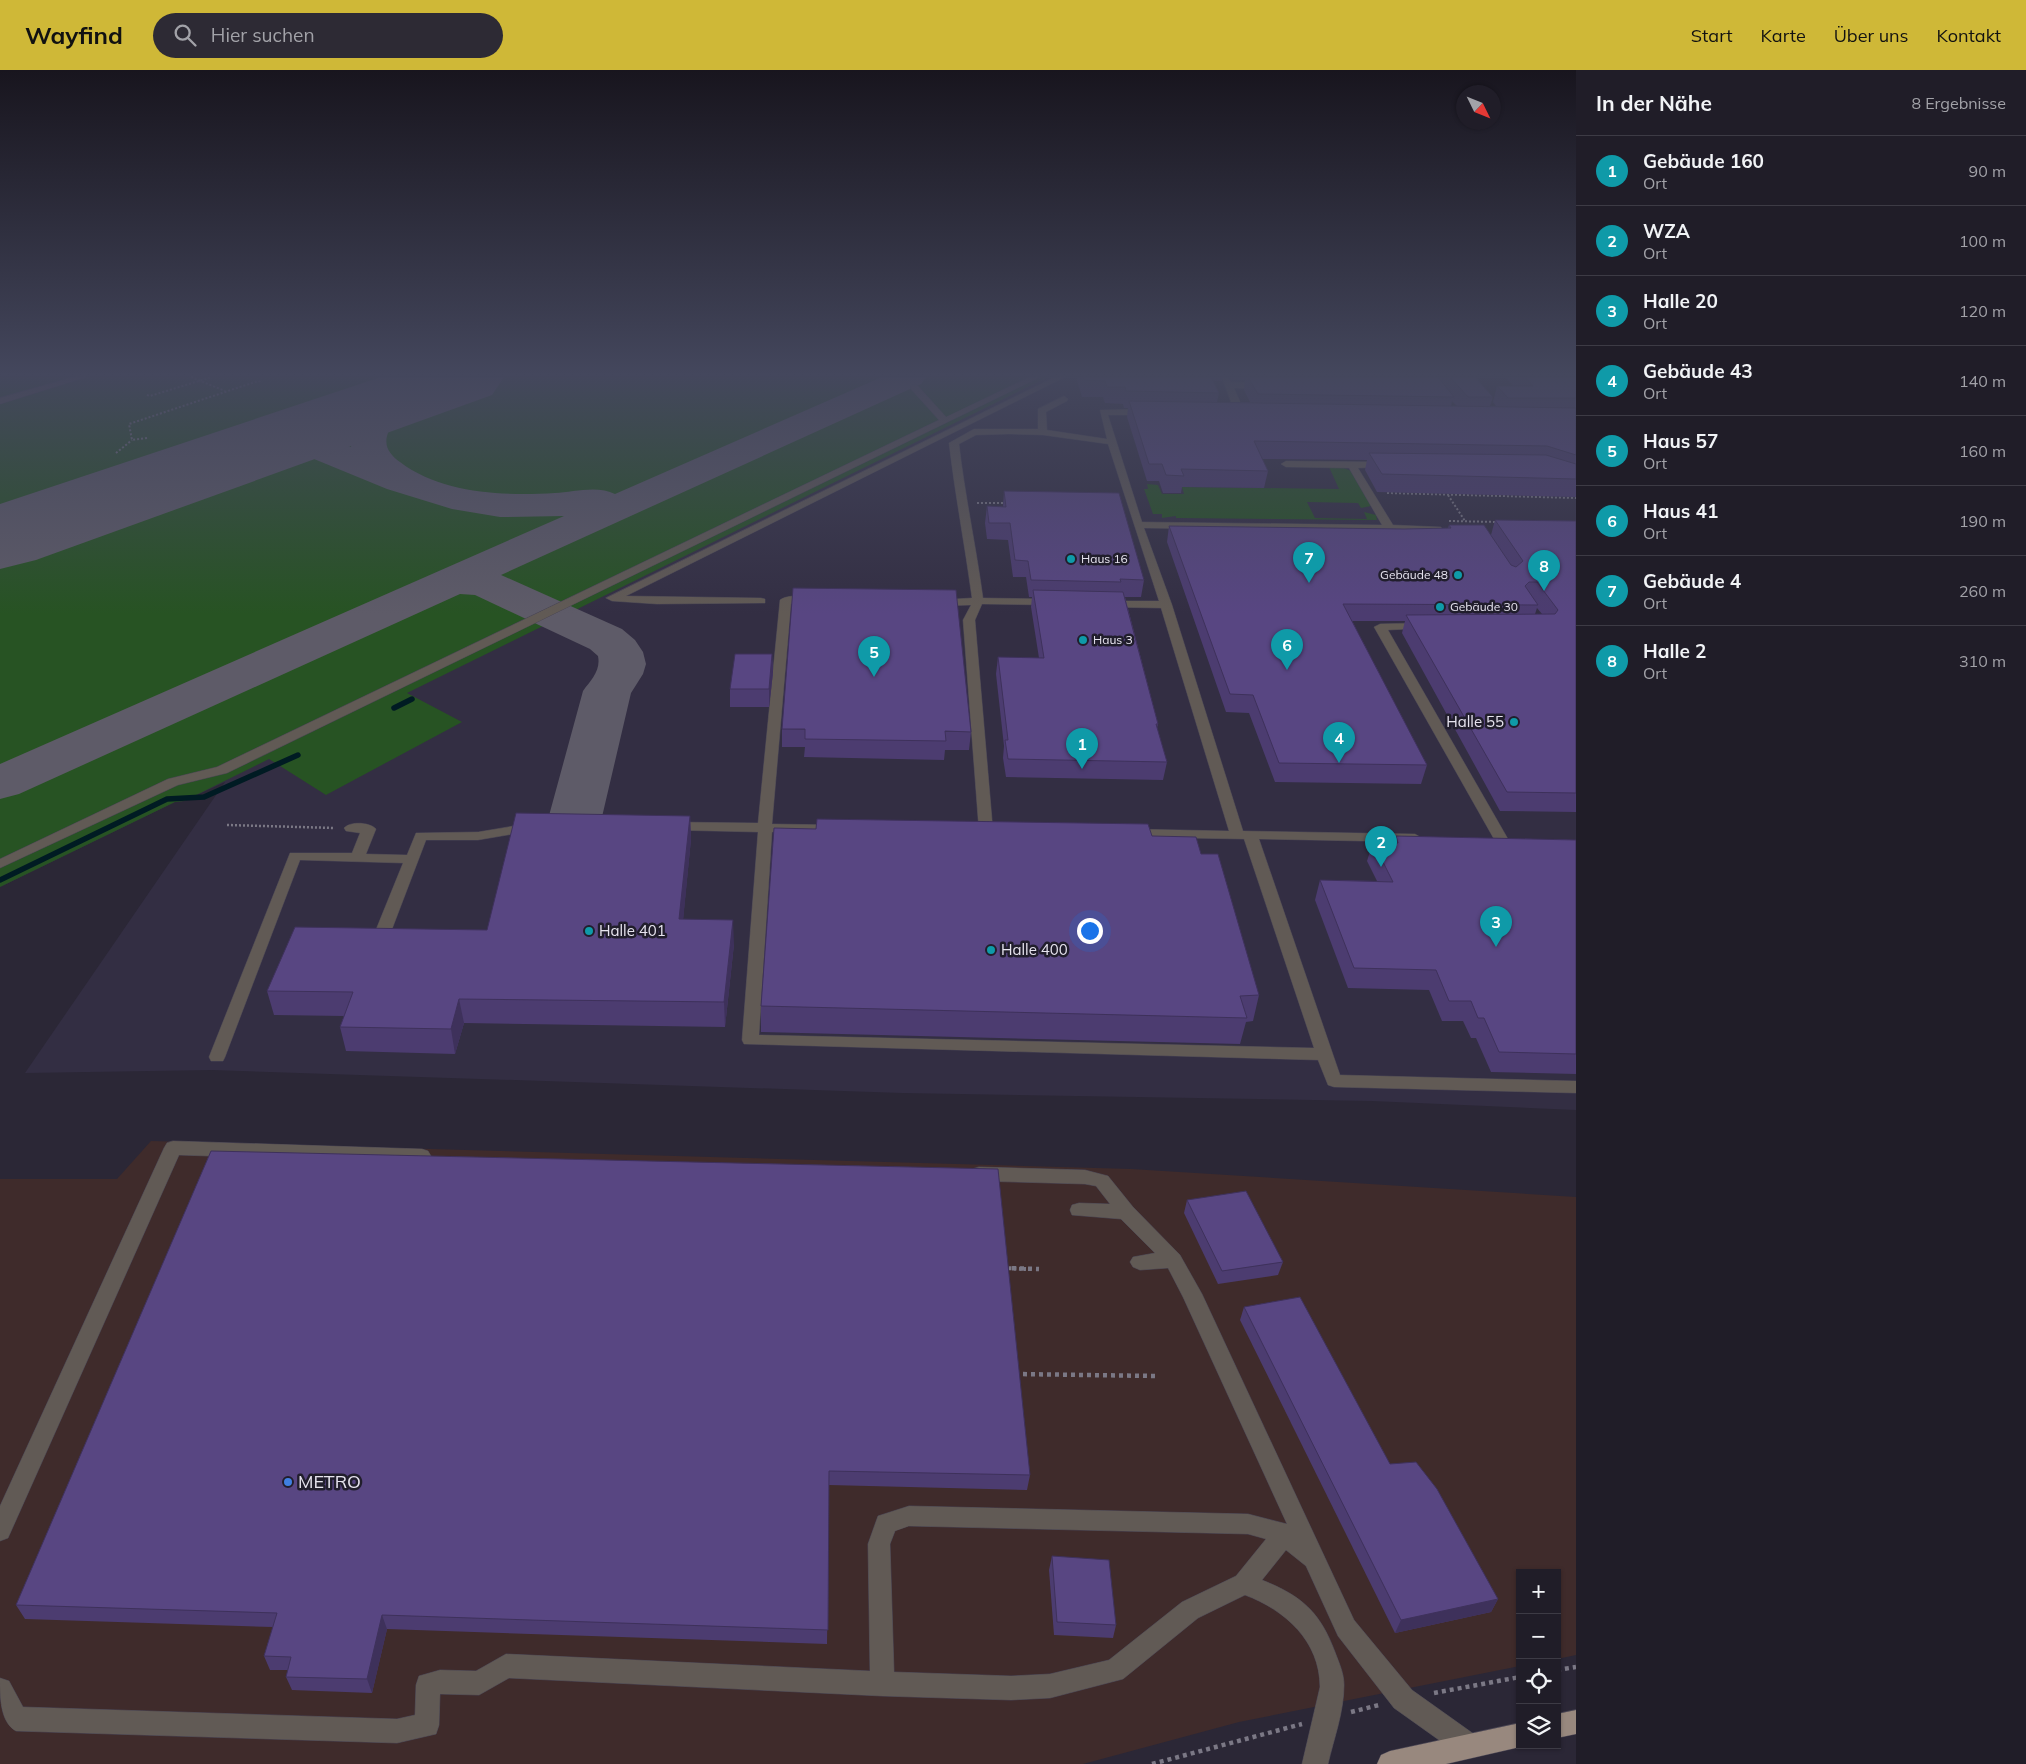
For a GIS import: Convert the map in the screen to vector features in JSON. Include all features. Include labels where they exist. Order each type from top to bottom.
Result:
[{"type":"main road","points":[[1561,1725],[1576,1722]]},
{"type":"main road","points":[[1390,1764],[1516,1736]]},
{"type":"lane","points":[[0,864],[173,782],[222,770],[872,456]]},
{"type":"lane","points":[[761,601],[657,601],[612,598],[900,456]]},
{"type":"lane","points":[[956,456],[961,502],[967,520],[978,601],[969,620],[986,831]]},
{"type":"lane","points":[[1116,456],[1243,835],[1334,1081],[1576,1087]]},
{"type":"lane","points":[[1286,464],[1399,466]]},
{"type":"lane","points":[[1352,465],[1389,528]]},
{"type":"lane","points":[[1362,510],[1379,510]]},
{"type":"lane","points":[[1138,525],[1452,529]]},
{"type":"lane","points":[[826,601],[786,600],[765,828],[750,1040],[1325,1054]]},
{"type":"lane","points":[[926,603],[978,601],[1067,603]]},
{"type":"lane","points":[[1096,604],[1166,605]]},
{"type":"lane","points":[[1437,626],[1380,626],[1501,839]]},
{"type":"lane","points":[[381,937],[421,836],[478,836],[551,824]]},
{"type":"lane","points":[[658,826],[851,829]]},
{"type":"lane","points":[[351,828],[370,829],[357,858]]},
{"type":"lane","points":[[1111,833],[1434,838]]},
{"type":"lane","points":[[1482,839],[1520,840]]},
{"type":"lane","points":[[218,1057],[295,856],[412,859]]},
{"type":"lane","points":[[0,1531],[173,1148],[440,1156]]},
{"type":"lane","points":[[965,1174],[1085,1177],[1102,1182],[1114,1193],[1126,1212],[1173,1260],[1192,1294],[1346,1628],[1402,1699],[1469,1746]]},
{"type":"lane","points":[[1080,1210],[1126,1212]]},
{"type":"lane","points":[[1140,1262],[1173,1260]]},
{"type":"lane","points":[[882,1684],[879,1544],[886,1523],[909,1516],[1248,1524],[1285,1534],[1315,1560]]},
{"type":"lane","points":[[0,1690],[16,1719],[397,1731],[427,1725],[428,1685],[440,1682],[479,1683],[506,1666],[882,1684],[1010,1688],[1050,1686],[1115,1671],[1190,1610],[1244,1584],[1285,1534]]},
{"type":"lane","points":[[1244,1584],[1268,1592],[1304,1615],[1318,1636],[1332,1678],[1327,1718],[1315,1764]]},
{"type":"path","points":[[1368,493],[1576,498]]},
{"type":"path","points":[[1448,494],[1466,522]]},
{"type":"path","points":[[961,502],[1008,503]]},
{"type":"path","points":[[227,825],[351,828]]},
{"type":"path","points":[[996,1268],[1039,1269]]},
{"type":"path","points":[[1013,1374],[1157,1376]]},
{"type":"path","points":[[1561,1669],[1576,1667]]},
{"type":"shaded area","points":[[0,456],[1576,456],[1576,1110],[1372,1101],[902,1093],[212,1070],[25,1073],[225,782],[184,801],[175,802],[0,887]]},
{"type":"shaded area","points":[[151,1141],[1131,1169],[1576,1197],[1576,1655],[1561,1658],[1561,1569],[1516,1569],[1516,1667],[1239,1722],[1083,1764],[0,1764],[0,1179],[117,1179]]},
{"type":"green space","points":[[0,456],[888,456],[407,693],[462,722],[326,795],[269,759],[184,801],[175,802],[0,887]]},
{"type":"green space","points":[[1329,467],[1342,467],[1351,471],[1371,506],[1361,508],[1358,503],[1307,502],[1315,518],[1367,519],[1364,512],[1376,515],[1377,520],[1176,518],[1176,516],[1162,518],[1162,514],[1153,514],[1144,489],[1148,489],[1147,484],[1158,485],[1162,494],[1184,494],[1182,487],[1339,489]]},
{"type":"building","points":[[1146,456],[1261,456],[1268,471],[1181,469],[1184,476],[1166,475],[1162,464],[1149,464]]},
{"type":"building","points":[[1371,456],[1550,456],[1576,464],[1576,479],[1382,474]]},
{"type":"building","name":"Haus 16","points":[[1004,491],[1119,493],[1144,580],[1120,579],[1121,582],[1031,580],[1028,561],[1015,560],[1010,523],[989,523],[987,506],[1006,507]]},
{"type":"building","points":[[1495,520],[1576,521],[1576,793],[1507,792],[1406,615],[1555,614],[1558,610],[1537,582],[1529,582],[1525,586],[1538,605],[1343,604],[1427,765],[1279,763],[1253,695],[1230,694],[1169,526],[1404,529],[1451,528],[1449,525],[1484,525],[1511,565],[1516,567],[1523,561]]},
{"type":"building","points":[[793,588],[956,590],[971,732],[945,731],[946,741],[805,739],[805,729],[782,729]]},
{"type":"building","name":"Haus 3","points":[[1033,590],[1123,592],[1167,762],[1008,759],[1005,740],[1008,740],[998,657],[1044,658]]},
{"type":"building","points":[[735,654],[772,654],[769,689],[730,689]]},
{"type":"building","points":[[516,813],[690,816],[679,919],[733,920],[724,1002],[459,999],[451,1029],[340,1027],[353,992],[267,991],[295,927],[487,930]]},
{"type":"building","name":"Halle 400","points":[[817,819],[1148,824],[1152,836],[1196,837],[1201,854],[1218,854],[1259,995],[1240,996],[1247,1018],[761,1006],[774,828],[816,829]]},
{"type":"building","points":[[1396,836],[1576,840],[1576,1054],[1499,1052],[1484,1018],[1478,1018],[1471,1001],[1449,1001],[1436,970],[1354,968],[1320,880],[1393,882],[1373,842],[1398,843]]},
{"type":"building","points":[[211,1151],[998,1169],[1030,1475],[829,1471],[828,1630],[382,1615],[367,1679],[286,1677],[291,1657],[264,1656],[277,1613],[16,1605]]},
{"type":"building","points":[[1246,1191],[1283,1262],[1222,1271],[1187,1200]]},
{"type":"building","points":[[1300,1297],[1390,1464],[1416,1462],[1437,1489],[1498,1599],[1401,1620],[1244,1307]]},
{"type":"building","points":[[1052,1556],[1109,1560],[1116,1625],[1057,1622]]},
{"type":"waterway","points":[[394,708],[412,699]]},
{"type":"waterway","points":[[0,880],[167,799],[204,797],[298,755]]},
{"type":"taxiway","points":[[340,456],[401,481]]},
{"type":"taxiway","points":[[373,456],[378,464],[412,485],[467,501],[484,504],[534,506],[600,501]]},
{"type":"taxiway","points":[[448,583],[732,456]]},
{"type":"taxiway","points":[[448,583],[460,581],[484,583],[606,639],[621,654],[621,669],[617,679],[607,691],[571,834]]},
{"type":"taxiway","points":[[0,783],[448,583]]},
{"type":"runway","points":[[0,538],[235,456]]},
{"type":"place","name":"Haus 16","points":[[1071,559]]},
{"type":"place","name":"Gebäude 48","points":[[1458,575]]},
{"type":"place","name":"Gebäude 4","points":[[1309,583]]},
{"type":"place","name":"Halle 2","points":[[1544,591]]},
{"type":"place","name":"Gebäude 30","points":[[1440,607]]},
{"type":"place","name":"Haus 3","points":[[1083,640]]},
{"type":"place","name":"Haus 41","points":[[1287,670]]},
{"type":"place","name":"Haus 57","points":[[874,677]]},
{"type":"place","name":"Halle 55","points":[[1514,722]]},
{"type":"place","name":"Gebäude 43","points":[[1339,763]]},
{"type":"place","name":"Gebäude 160","points":[[1082,769]]},
{"type":"place","name":"WZA","points":[[1381,867]]},
{"type":"place","name":"Halle 401","points":[[589,931]]},
{"type":"place","name":"Halle 20","points":[[1496,947]]},
{"type":"place","name":"Halle 400","points":[[991,950]]},
{"type":"place","name":"METRO","points":[[288,1482]]}]
